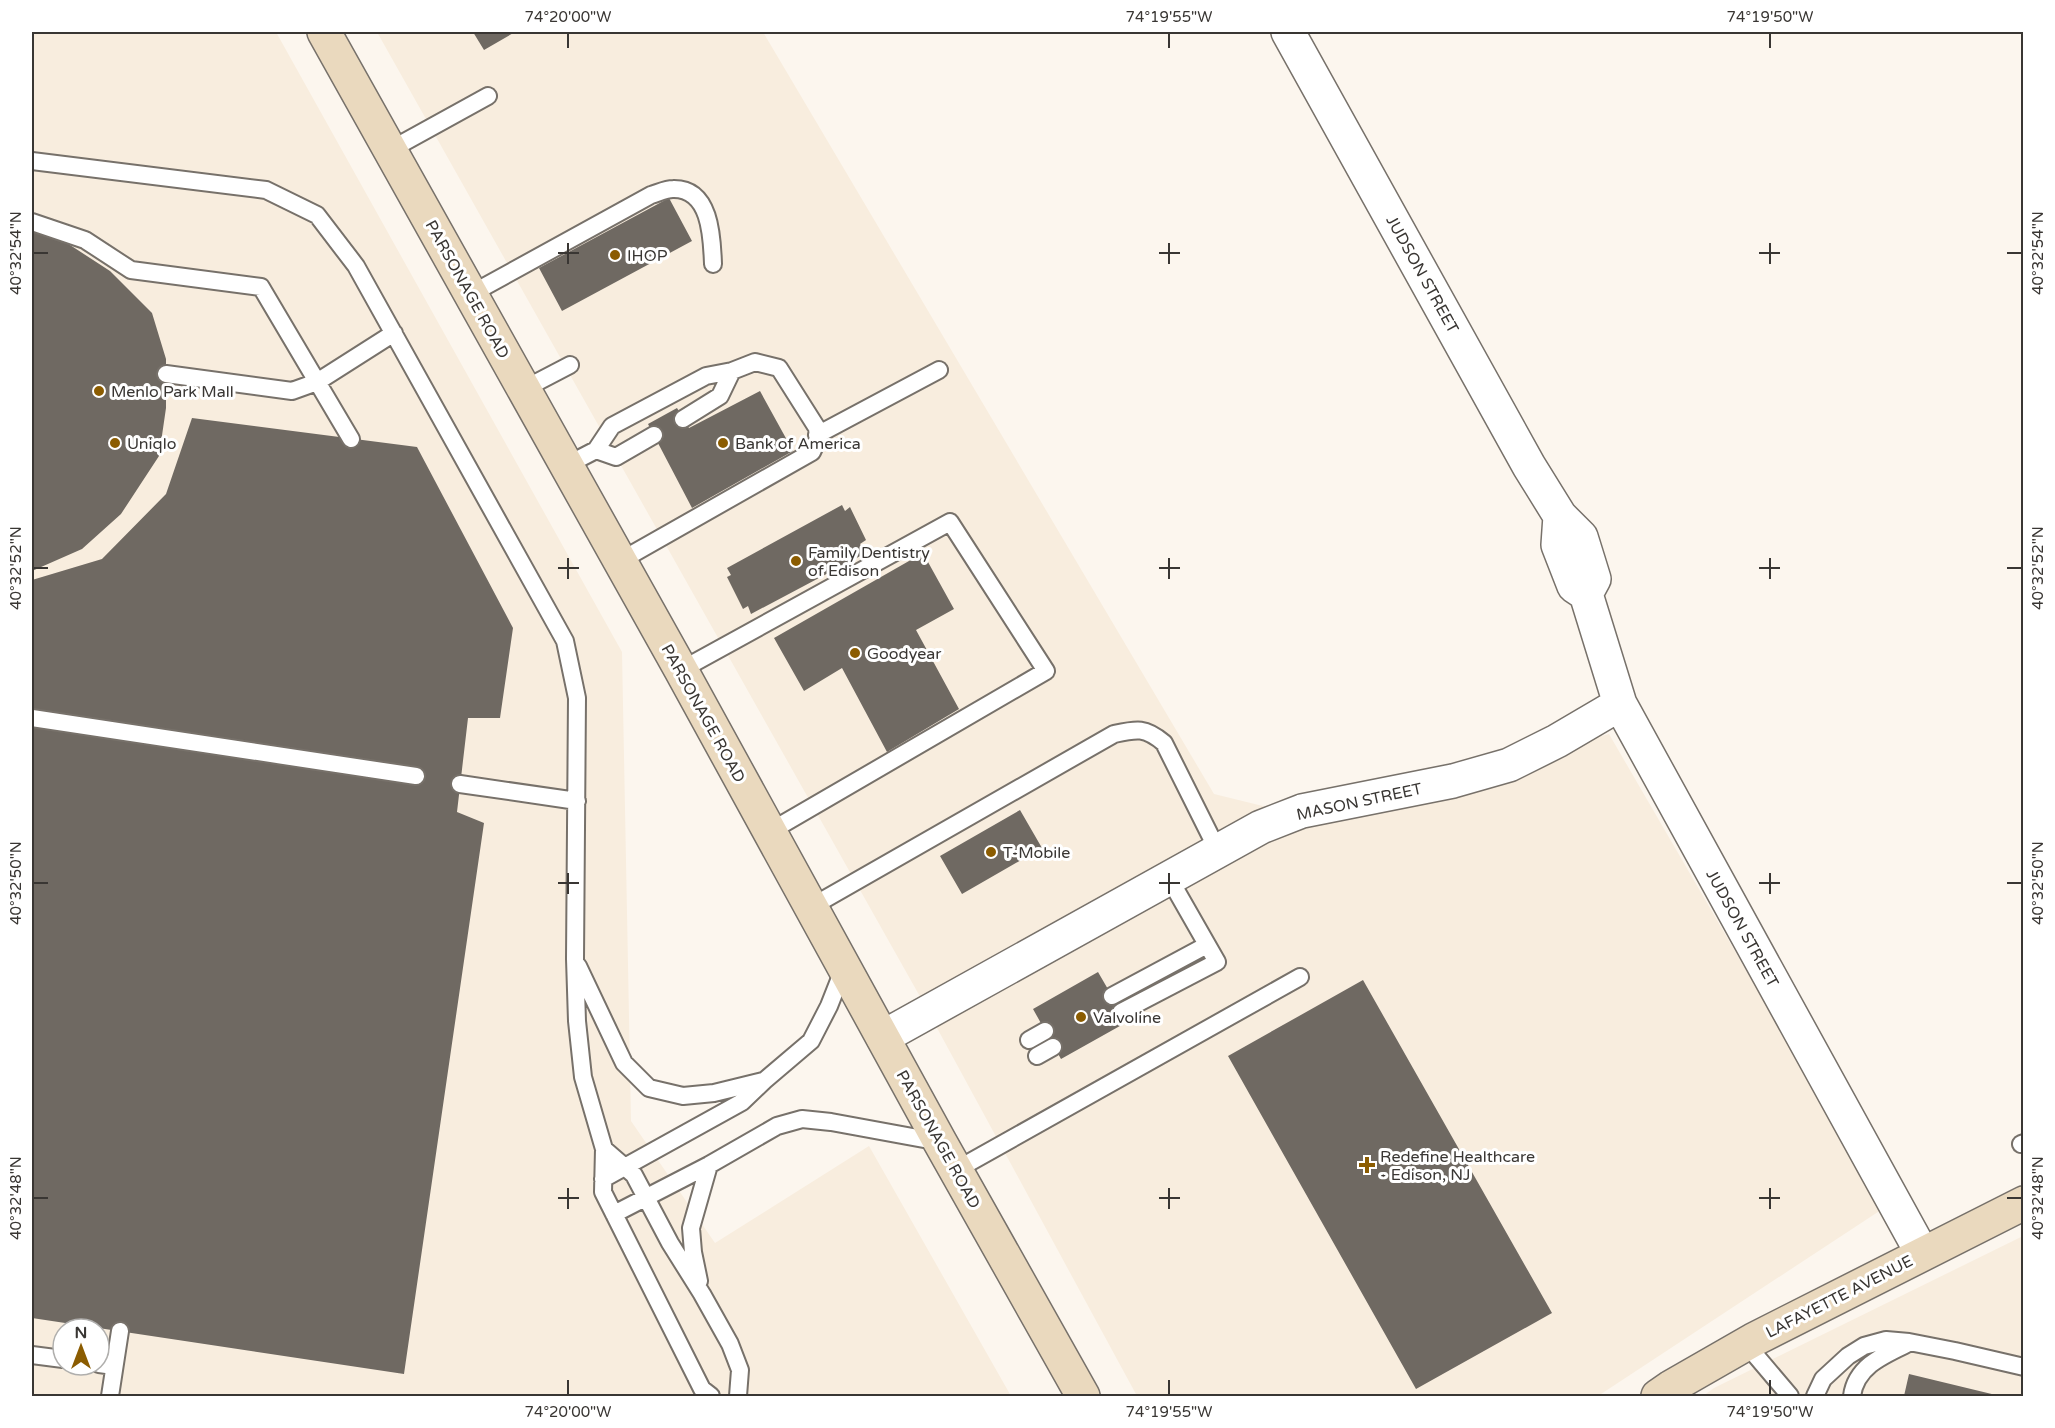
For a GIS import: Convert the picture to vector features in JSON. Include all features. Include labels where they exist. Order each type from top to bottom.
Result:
[{"type":"street","name":"PARSONAGE ROAD","points":[[324,32],[1083,1396]]},
{"type":"street","name":"JUDSON STREET","points":[[1288,32],[1529,466],[1560,516],[1558,545],[1574,586],[1586,594],[1620,704],[1922,1253]]},
{"type":"street","name":"MASON STREET","points":[[883,1037],[1261,827],[1302,811],[1454,781],[1509,765],[1557,741],[1620,704]]},
{"type":"street","name":"LAFAYETTE AVENUE","points":[[1658,1396],[1746,1344],[2024,1203]]},
{"type":"lane","points":[[390,150],[488,96]]},
{"type":"lane","points":[[32,161],[266,190],[316,215],[356,266],[565,641],[577,699],[575,959],[577,1021],[583,1077],[604,1149],[603,1192],[702,1389],[711,1396]]},
{"type":"lane","points":[[471,294],[651,195],[671,189],[684,190],[695,198],[705,211],[711,230],[713,264]]},
{"type":"lane","points":[[32,222],[85,240],[130,270],[261,287],[351,439]]},
{"type":"lane","points":[[166,374],[292,391],[317,382],[394,333]]},
{"type":"lane","points":[[567,465],[596,450],[612,426],[706,376],[732,371],[755,362],[779,368],[817,428],[818,439],[812,452],[620,561]]},
{"type":"lane","points":[[524,389],[570,365]]},
{"type":"lane","points":[[817,435],[939,370]]},
{"type":"lane","points":[[683,420],[720,396],[732,371]]},
{"type":"lane","points":[[596,450],[616,457],[654,435]]},
{"type":"lane","points":[[681,670],[950,522],[1046,671],[769,832]]},
{"type":"lane","points":[[32,718],[416,776]]},
{"type":"lane","points":[[811,907],[1114,734],[1136,729],[1152,732],[1164,743],[1218,851]]},
{"type":"lane","points":[[460,784],[577,801]]},
{"type":"lane","points":[[1121,1012],[1217,962],[1169,878]]},
{"type":"lane","points":[[1112,996],[1207,945]]},
{"type":"lane","points":[[575,959],[624,1063],[649,1088],[683,1096],[714,1093],[764,1081]]},
{"type":"lane","points":[[603,1179],[742,1102],[812,1041],[844,967]]},
{"type":"lane","points":[[614,1214],[777,1126],[802,1119],[831,1122],[948,1156],[1300,977]]},
{"type":"lane","points":[[1029,1040],[1045,1031]]},
{"type":"lane","points":[[1037,1056],[1053,1047]]},
{"type":"lane","points":[[604,1149],[634,1175],[670,1243],[730,1344],[740,1370],[738,1396]]},
{"type":"lane","points":[[702,1294],[693,1252],[691,1228],[708,1165]]},
{"type":"lane","points":[[111,1355],[120,1331]]},
{"type":"lane","points":[[1815,1396],[1823,1379],[1848,1356],[1864,1346],[1886,1340],[1909,1342],[2024,1367]]},
{"type":"lane","points":[[1852,1396],[1856,1382],[1865,1368],[1879,1357],[1909,1342]]},
{"type":"lane","points":[[1746,1344],[1790,1396]]},
{"type":"lane","points":[[32,1354],[51,1357]]},
{"type":"lane","points":[[108,1377],[110,1396]]},
{"type":"shaded area","name":"Menlo Park Mall","points":[[32,32],[276,32],[622,652],[631,1121],[715,1243],[869,1146],[1011,1396],[32,1396]]},
{"type":"shaded area","points":[[377,32],[763,32],[1214,794],[1308,817],[1609,734],[1884,1208],[1598,1396],[1137,1396],[918,993]]},
{"type":"shaded area","points":[[2023,1236],[2023,1396],[1703,1396],[1714,1388]]},
{"type":"building","points":[[473,32],[515,32],[484,50]]},
{"type":"building","name":"IHOP","points":[[669,198],[692,241],[562,311],[539,268]]},
{"type":"building","name":"Menlo Park Mall","points":[[32,229],[50,232],[110,271],[152,313],[166,359],[166,408],[159,456],[121,514],[82,549],[32,571]]},
{"type":"building","name":"Bank of America","points":[[760,391],[793,451],[692,508],[648,424],[677,408],[689,428]]},
{"type":"building","points":[[192,418],[417,447],[513,628],[500,718],[468,718],[457,812],[484,823],[404,1374],[111,1330],[111,1317],[51,1317],[51,1321],[32,1318],[32,580],[102,559],[166,494]]},
{"type":"building","name":"Family Dentistry of Edison","points":[[842,505],[845,511],[850,507],[866,540],[860,544],[866,553],[751,614],[748,606],[743,609],[727,577],[731,575],[727,568]]},
{"type":"building","name":"Goodyear","points":[[923,553],[954,609],[916,630],[959,709],[887,752],[842,668],[804,691],[774,638]]},
{"type":"building","name":"T-Mobile","points":[[1020,810],[1042,848],[962,894],[940,856]]},
{"type":"building","name":"Valvoline","points":[[1098,972],[1127,1022],[1061,1059],[1033,1009]]},
{"type":"building","points":[[1363,980],[1552,1313],[1416,1389],[1228,1056]]},
{"type":"building","points":[[1909,1374],[2000,1396],[1904,1396]]},
{"type":"place","name":"IHOP","points":[[615,255]]},
{"type":"place","name":"Menlo Park Mall","points":[[99,391]]},
{"type":"place","name":"Uniqlo","points":[[115,443]]},
{"type":"place","name":"Bank of America","points":[[723,443]]},
{"type":"place","name":"Family Dentistry of Edison","points":[[796,561]]},
{"type":"place","name":"Goodyear","points":[[855,653]]},
{"type":"place","name":"T-Mobile","points":[[991,852]]},
{"type":"place","name":"Valvoline","points":[[1081,1017]]},
{"type":"place","name":"Redefine Healthcare - Edison, NJ","points":[[1367,1165]]}]
